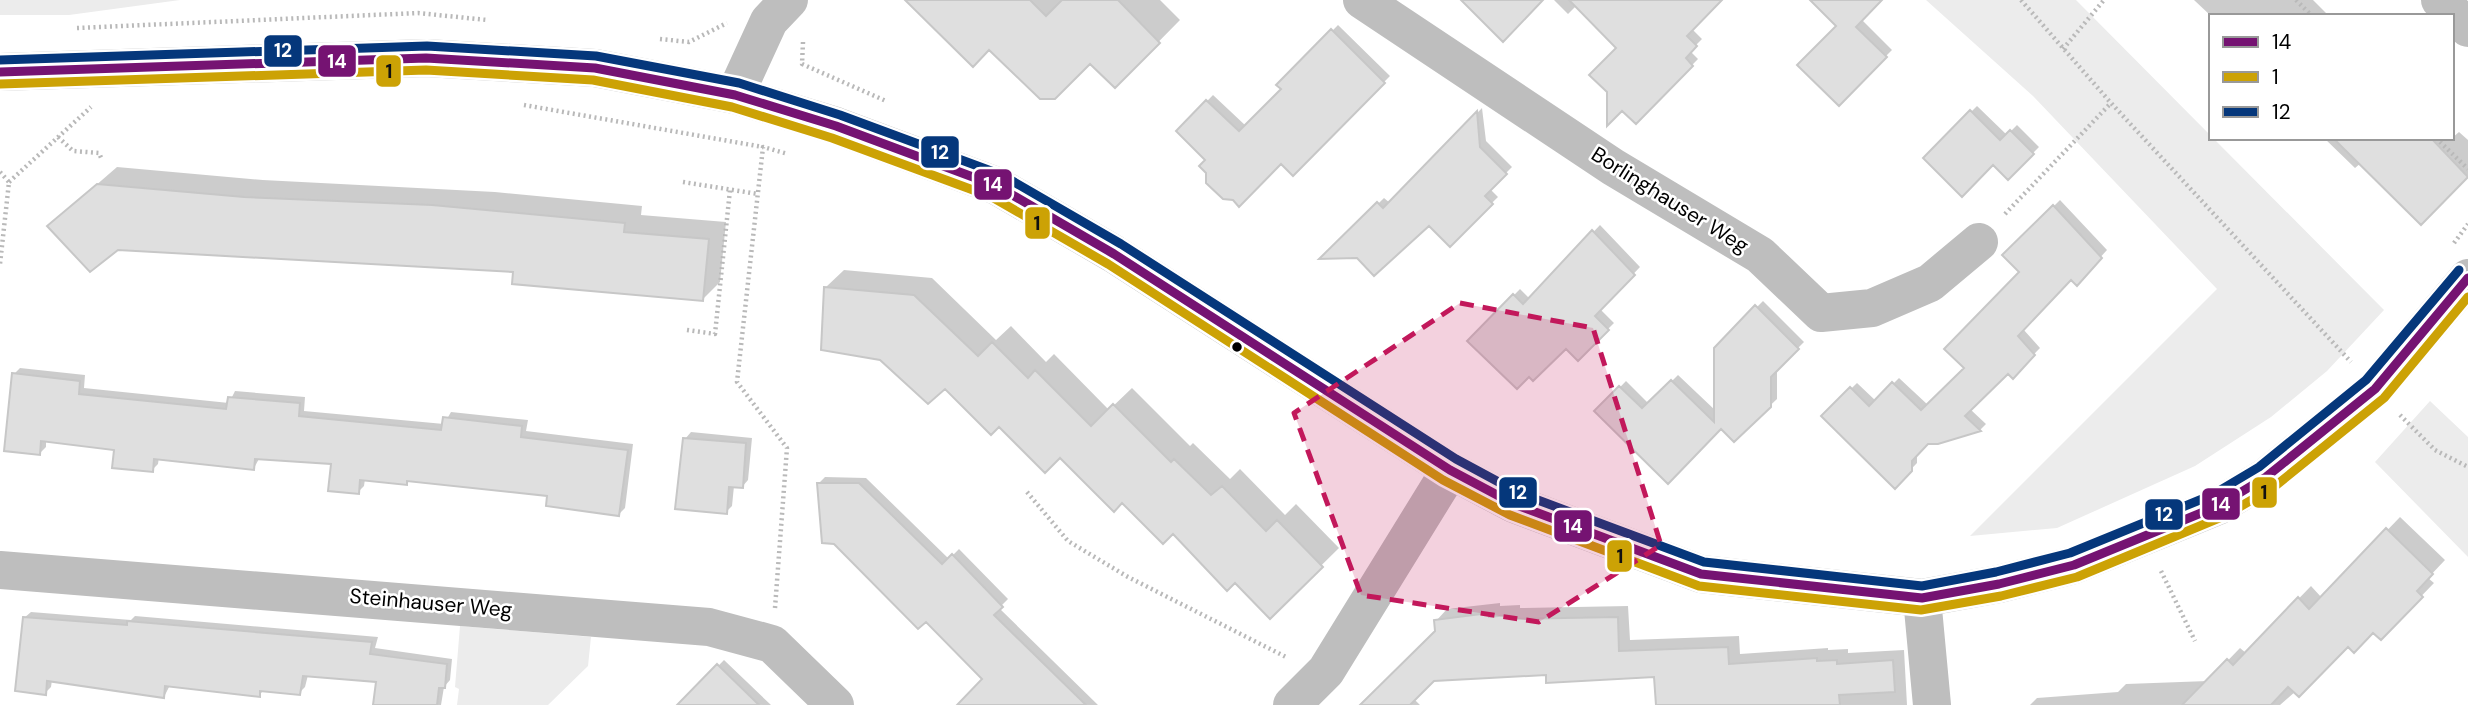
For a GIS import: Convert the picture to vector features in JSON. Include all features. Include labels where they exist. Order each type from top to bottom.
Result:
[{"type":"street","name":"Borlinghauser Weg","points":[[1362,0],[1613,167],[1760,255],[1821,313],[1872,308],[1930,282],[1979,242]]},
{"type":"street","points":[[2440,0],[2468,28]]},
{"type":"street","points":[[734,95],[769,21],[796,16]]},
{"type":"street","points":[[0,72],[426,58],[595,68],[734,95],[836,126],[997,186],[1114,254],[1450,470],[1514,504],[1701,574],[1922,598],[1999,584],[2074,565],[2145,539],[2218,506],[2266,477],[2362,375],[2457,265]]},
{"type":"street","points":[[1292,705],[1321,676],[1450,470]]},
{"type":"street","name":"Steinhauser Weg","points":[[0,570],[90,575],[709,627],[772,644],[835,705]]},
{"type":"street","points":[[1922,598],[1932,705]]},
{"type":"path","points":[[2021,0],[2110,103],[2362,375],[2435,450],[2468,467]]},
{"type":"path","points":[[2063,49],[2104,0]]},
{"type":"path","points":[[2296,0],[2310,14]]},
{"type":"path","points":[[796,16],[802,64],[890,103]]},
{"type":"path","points":[[836,126],[852,86]]},
{"type":"path","points":[[1979,242],[2110,103]]},
{"type":"path","points":[[0,264],[9,182],[94,104],[81,105]]},
{"type":"path","points":[[519,104],[763,147],[799,157]]},
{"type":"path","points":[[58,137],[73,151],[99,153],[102,160]]},
{"type":"path","points":[[2438,140],[2468,169]]},
{"type":"path","points":[[763,147],[737,382],[787,448],[772,644]]},
{"type":"path","points":[[0,172],[9,182]]},
{"type":"path","points":[[682,182],[758,194]]},
{"type":"path","points":[[687,330],[715,334],[730,190]]},
{"type":"path","points":[[2457,265],[2468,224]]},
{"type":"path","points":[[2359,351],[2362,375]]},
{"type":"path","points":[[2341,369],[2362,375]]},
{"type":"path","points":[[1027,492],[1068,541],[1128,576],[1321,676]]},
{"type":"path","points":[[2145,539],[2195,641]]},
{"type":"highlighted area","points":[[1460,303],[1593,328],[1661,545],[1539,622],[1361,595],[1294,413]]},
{"type":"shaded area","points":[[0,0],[180,0],[69,15],[0,15]]},
{"type":"shaded area","points":[[1926,0],[2076,0],[2209,134],[2209,140],[2215,140],[2384,310],[2327,371],[2271,417],[2195,466],[2057,528],[1970,536],[2217,289],[2033,96]]},
{"type":"shaded area","points":[[2430,401],[2468,437],[2468,557],[2375,462]]},
{"type":"shaded area","points":[[460,626],[591,637],[588,666],[548,705],[457,705],[459,689],[455,687]]},
{"type":"building","points":[[905,0],[1030,0],[1046,16],[1062,0],[1118,0],[1160,43],[1115,88],[1090,64],[1055,99],[1040,99],[989,50],[973,67]]},
{"type":"building","points":[[1461,0],[1543,0],[1503,42]]},
{"type":"building","points":[[1569,0],[1722,0],[1687,36],[1697,46],[1686,58],[1693,66],[1636,124],[1622,111],[1607,126],[1607,92],[1589,75],[1616,48]]},
{"type":"building","points":[[1810,0],[1882,0],[1856,27],[1887,57],[1839,106],[1797,65],[1836,26]]},
{"type":"building","points":[[1331,29],[1385,83],[1293,176],[1281,164],[1239,207],[1233,200],[1223,199],[1206,183],[1206,173],[1199,166],[1205,160],[1176,131],[1206,100],[1239,131],[1281,89],[1276,85]]},
{"type":"building","points":[[1970,110],[2000,140],[2010,130],[2034,154],[2008,180],[1993,165],[1962,197],[1923,158]]},
{"type":"building","points":[[1477,111],[1480,147],[1507,174],[1485,196],[1493,204],[1450,247],[1429,226],[1374,276],[1357,258],[1319,259],[1377,202],[1383,208]]},
{"type":"building","points":[[2335,140],[2433,140],[2468,177],[2421,225]]},
{"type":"building","points":[[97,184],[244,197],[432,205],[625,223],[624,232],[709,239],[703,301],[512,284],[513,272],[118,250],[90,272],[47,226]]},
{"type":"building","points":[[2053,205],[2102,258],[2077,286],[2071,280],[2018,336],[2035,355],[2013,379],[2008,374],[1965,416],[1981,431],[1938,444],[1928,444],[1912,461],[1912,471],[1895,489],[1821,416],[1850,387],[1869,406],[1892,382],[1921,410],[1964,368],[1944,349],[2019,272],[2002,255]]},
{"type":"building","points":[[1592,230],[1635,275],[1595,316],[1609,330],[1578,361],[1566,349],[1533,381],[1529,377],[1517,389],[1467,341],[1513,294],[1523,304]]},
{"type":"building","points":[[824,287],[914,295],[978,356],[992,342],[1028,378],[1035,370],[1091,426],[1113,404],[1171,462],[1174,459],[1211,495],[1222,486],[1266,531],[1277,520],[1323,567],[1270,619],[1235,583],[1227,591],[1173,534],[1163,544],[1122,503],[1114,512],[1060,458],[1045,473],[999,427],[991,435],[945,389],[928,404],[880,360],[821,350]]},
{"type":"building","points":[[1755,305],[1799,349],[1771,377],[1771,407],[1734,442],[1721,429],[1668,484],[1594,411],[1619,386],[1642,408],[1671,380],[1714,422],[1714,348]]},
{"type":"building","points":[[12,373],[80,381],[79,394],[226,409],[228,397],[300,403],[299,416],[441,430],[443,417],[522,426],[521,437],[628,450],[619,516],[546,506],[547,496],[407,481],[407,485],[360,480],[359,494],[328,491],[331,464],[255,459],[254,470],[154,459],[153,472],[112,468],[114,450],[41,441],[40,455],[4,451]]},
{"type":"building","points":[[683,438],[746,443],[743,488],[729,487],[727,514],[675,509]]},
{"type":"building","points":[[817,483],[859,483],[942,564],[952,554],[1003,607],[994,615],[1086,705],[957,705],[982,679],[926,622],[918,629],[834,544],[822,543]]},
{"type":"building","points":[[2386,528],[2433,574],[2417,591],[2423,597],[2381,640],[2373,633],[2354,653],[2348,647],[2299,697],[2288,687],[2271,705],[2182,705],[2227,659],[2233,665],[2298,597],[2309,609]]},
{"type":"building","points":[[1489,613],[1489,617],[1509,615],[1509,619],[1618,617],[1619,651],[1728,647],[1729,664],[1817,658],[1817,661],[1837,660],[1837,664],[1893,660],[1895,692],[1839,695],[1840,705],[1656,705],[1654,677],[1546,683],[1546,675],[1434,681],[1410,705],[1360,705],[1435,631],[1434,620]]},
{"type":"building","points":[[23,617],[127,625],[127,621],[372,642],[370,654],[447,664],[445,688],[439,688],[437,705],[373,705],[376,682],[303,676],[300,695],[260,691],[260,697],[165,686],[164,698],[47,681],[46,695],[15,691]]},
{"type":"building","points":[[717,664],[759,705],[677,705]]},
{"type":"transit line","name":"12","points":[[0,60],[427,46],[596,56],[739,83],[840,115],[1002,175],[1121,244],[1456,459],[1519,493],[1704,562],[1922,586],[1996,572],[2070,553],[2212,495],[2259,467],[2366,380],[2459,270]]},
{"type":"transit line","name":"14","points":[[0,72],[426,58],[595,68],[735,95],[836,126],[997,186],[1114,254],[1450,470],[1514,504],[1701,574],[1922,598],[1999,584],[2074,565],[2218,506],[2266,477],[2375,389],[2468,278]]},
{"type":"transit line","name":"1","points":[[0,84],[426,70],[593,80],[732,107],[832,138],[992,197],[1108,264],[1443,480],[1510,515],[1699,586],[1921,610],[2001,596],[2077,577],[2224,516],[2274,487],[2384,398],[2468,297]]}]
